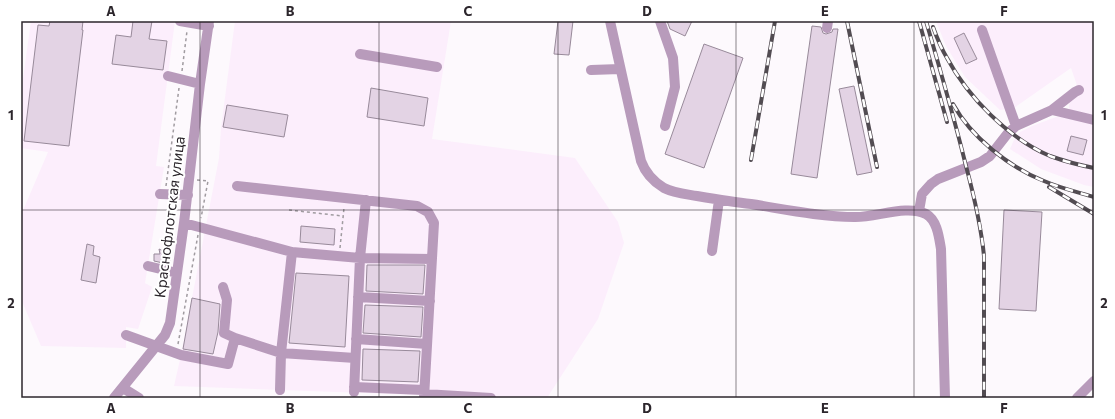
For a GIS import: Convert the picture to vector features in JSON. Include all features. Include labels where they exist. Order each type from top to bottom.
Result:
[{"type":"street","points":[[610,21],[638,152],[644,168],[656,182],[664,188],[674,192],[719,200],[854,218],[869,217],[898,211],[918,210],[927,214],[933,220],[940,237],[941,248],[945,398]]},
{"type":"street","points":[[660,21],[673,58],[675,87],[665,126]]},
{"type":"street","points":[[184,22],[209,24]]},
{"type":"street","name":"Краснофлотская улица","points":[[114,398],[165,335],[170,323],[188,195],[200,84],[209,24]]},
{"type":"street","points":[[982,30],[1016,126]]},
{"type":"street","points":[[360,54],[437,67]]},
{"type":"street","points":[[591,70],[620,69]]},
{"type":"street","points":[[168,76],[200,84]]},
{"type":"street","points":[[918,210],[922,194],[931,184],[981,162],[990,156],[1008,133],[1016,126],[1052,110],[1079,90]]},
{"type":"street","points":[[1052,110],[1094,120]]},
{"type":"street","points":[[237,186],[417,206],[428,212],[434,223],[424,394]]},
{"type":"street","points":[[162,193],[188,195]]},
{"type":"street","points":[[366,200],[360,258],[354,390],[491,398]]},
{"type":"street","points":[[712,251],[719,200]]},
{"type":"street","points":[[184,223],[292,252],[360,258],[432,259]]},
{"type":"street","points":[[280,390],[281,353],[292,252]]},
{"type":"street","points":[[148,266],[177,273]]},
{"type":"street","points":[[223,287],[227,300],[224,333],[281,353],[355,358]]},
{"type":"street","points":[[358,297],[430,301]]},
{"type":"street","points":[[126,335],[176,353],[228,364],[235,338]]},
{"type":"street","points":[[356,339],[427,344]]},
{"type":"street","points":[[1077,398],[1094,381]]},
{"type":"street","points":[[123,388],[139,398]]},
{"type":"path","points":[[162,193],[181,79],[184,22]]},
{"type":"path","points":[[176,353],[208,181],[190,178]]},
{"type":"path","points":[[340,256],[345,198]]},
{"type":"path","points":[[289,210],[343,216]]},
{"type":"shaded area","points":[[31,21],[175,21],[156,166],[164,167],[145,283],[152,287],[138,329],[126,327],[126,348],[41,346],[21,299],[23,250],[21,249],[21,215],[48,152],[21,148],[21,93]]},
{"type":"shaded area","points":[[235,21],[451,21],[432,139],[575,158],[618,222],[624,243],[598,319],[547,398],[419,398],[419,395],[174,386],[219,158],[221,128]]},
{"type":"shaded area","points":[[936,21],[1094,21],[1094,187],[1084,185],[1041,169],[1010,149],[1020,132],[1056,117],[1066,117],[1069,110],[1069,101],[1080,94],[1071,68],[1014,108],[1000,110],[965,77],[946,46]]},
{"type":"building","points":[[50,21],[83,21],[69,146],[24,141],[38,25],[49,26]]},
{"type":"building","points":[[133,21],[152,21],[149,39],[167,41],[163,70],[112,64],[116,35],[131,37]]},
{"type":"building","points":[[558,21],[573,21],[569,55],[554,54]]},
{"type":"building","points":[[667,21],[692,21],[685,36],[670,29]]},
{"type":"building","points":[[812,26],[821,27],[823,33],[826,34],[832,32],[833,29],[838,29],[817,178],[791,174]]},
{"type":"building","points":[[964,33],[977,59],[966,64],[954,38]]},
{"type":"building","points":[[704,44],[743,58],[704,168],[665,154]]},
{"type":"building","points":[[854,86],[872,172],[857,175],[839,89]]},
{"type":"building","points":[[371,88],[428,98],[424,126],[367,117]]},
{"type":"building","points":[[227,105],[288,115],[284,137],[223,127]]},
{"type":"building","points":[[1071,136],[1087,140],[1083,155],[1067,151]]},
{"type":"building","points":[[1004,210],[1042,212],[1036,311],[999,309]]},
{"type":"building","points":[[301,226],[335,229],[334,245],[300,242]]},
{"type":"building","points":[[87,244],[94,246],[93,255],[100,257],[96,283],[81,280]]},
{"type":"building","points":[[159,249],[170,254],[170,262],[163,263],[154,261],[154,254],[160,254]]},
{"type":"building","points":[[367,265],[425,265],[423,294],[366,291]]},
{"type":"building","points":[[296,273],[349,276],[345,347],[289,343]]},
{"type":"building","points":[[192,298],[220,304],[218,332],[213,354],[183,349]]},
{"type":"building","points":[[365,305],[423,307],[421,337],[363,333]]},
{"type":"building","points":[[363,349],[420,351],[418,382],[362,380]]},
{"type":"railway","points":[[751,160],[775,21]]},
{"type":"railway","points":[[847,21],[877,167]]},
{"type":"railway","points":[[919,21],[947,122]]},
{"type":"railway","points":[[926,21],[947,93],[974,199],[981,233],[984,256],[984,398]]},
{"type":"railway","points":[[933,27],[939,43],[956,73],[978,101],[1004,127],[1019,139],[1050,156],[1094,168]]},
{"type":"railway","points":[[953,104],[980,139],[992,150],[1018,168],[1062,188],[1094,197]]},
{"type":"railway","points":[[1049,187],[1094,214]]}]
